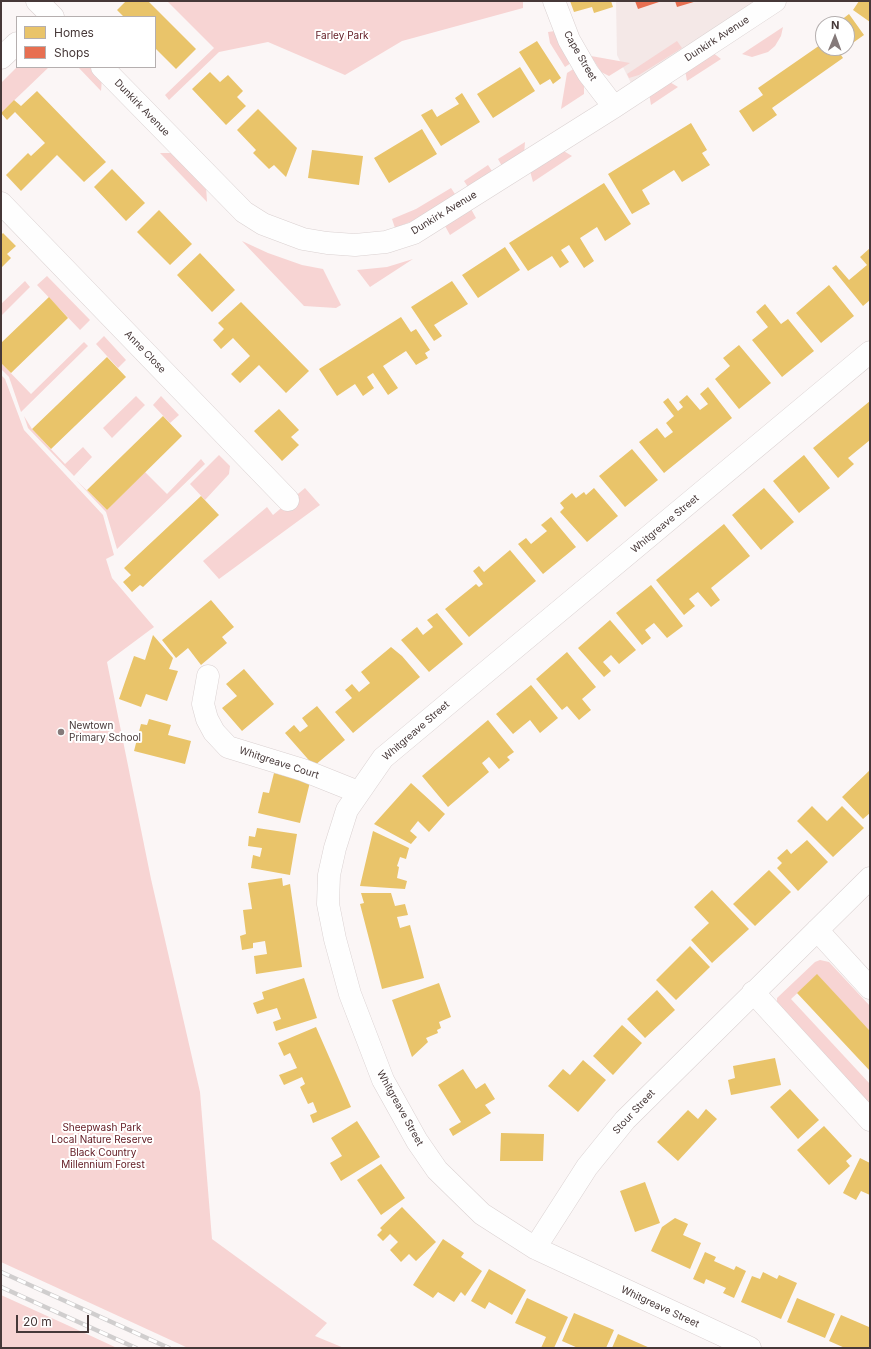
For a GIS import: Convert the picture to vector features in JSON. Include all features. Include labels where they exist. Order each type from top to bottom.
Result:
[{"type":"street","name":"Cape Street","points":[[554,1],[569,40],[588,73],[614,107]]},
{"type":"street","name":"Dunkirk Avenue","points":[[103,68],[244,212],[263,224],[303,239],[327,244],[354,245],[386,242],[414,233],[614,107],[775,1]]},
{"type":"street","points":[[1,58],[16,44]]},
{"type":"street","name":"Anne Close","points":[[1,204],[288,500]]},
{"type":"street","name":"Whitgreave Street","points":[[750,1348],[535,1248],[482,1214],[437,1170],[417,1141],[382,1080],[350,994],[334,939],[328,904],[329,875],[335,848],[347,810],[358,792],[383,758],[870,352]]},
{"type":"street","name":"Whitgreave Court","points":[[208,676],[203,704],[207,719],[214,732],[228,747],[303,770],[358,792]]},
{"type":"street","name":"Stour Street","points":[[535,1248],[587,1167],[625,1120],[870,878]]},
{"type":"street","points":[[817,930],[870,988]]},
{"type":"street","points":[[753,992],[870,1120]]},
{"type":"shaded area","points":[[616,1],[775,1],[636,93],[617,55]]},
{"type":"green space","name":"Farley Park","points":[[167,1],[523,1],[523,8],[402,41],[345,75],[268,42],[219,52],[169,100],[165,95],[214,48]]},
{"type":"green space","points":[[783,27],[781,36],[775,46],[768,52],[752,57],[742,54]]},
{"type":"green space","points":[[555,31],[571,63],[565,67],[550,43],[548,32]]},
{"type":"green space","points":[[677,41],[682,48],[639,75],[629,78],[627,74]]},
{"type":"green space","points":[[712,52],[721,59],[687,81],[685,70]]},
{"type":"green space","points":[[591,56],[630,63],[609,76],[601,72]]},
{"type":"green space","points":[[16,68],[48,68],[1,113],[1,83]]},
{"type":"green space","points":[[79,68],[92,68],[102,79],[101,91]]},
{"type":"green space","points":[[575,68],[584,85],[584,94],[561,109],[567,73]]},
{"type":"green space","points":[[668,81],[678,87],[651,105],[649,93]]},
{"type":"green space","points":[[525,142],[524,155],[503,168],[498,159]]},
{"type":"green space","points":[[562,150],[572,156],[533,182],[530,171]]},
{"type":"green space","points":[[160,153],[173,153],[206,186],[207,202]]},
{"type":"green space","points":[[488,165],[494,174],[470,190],[464,181]]},
{"type":"green space","points":[[451,188],[457,197],[420,218],[395,228],[392,219],[416,209]]},
{"type":"green space","points":[[471,209],[476,218],[450,235],[445,226]]},
{"type":"green space","points":[[242,241],[268,253],[302,265],[323,269],[341,305],[336,308],[304,306]]},
{"type":"green space","points":[[413,259],[370,287],[357,270],[387,267]]},
{"type":"green space","points":[[47,276],[90,320],[80,330],[37,285]]},
{"type":"green space","points":[[25,281],[30,287],[1,316],[1,304]]},
{"type":"green space","points":[[104,336],[126,360],[118,368],[96,344]]},
{"type":"green space","points":[[84,342],[88,346],[21,412],[9,377],[1,369],[1,363],[31,394]]},
{"type":"green space","points":[[1,375],[5,379],[24,430],[103,515],[114,555],[106,559],[112,578],[154,627],[107,662],[151,879],[200,1092],[212,1239],[327,1323],[315,1336],[344,1348],[188,1348],[1,1262]]},
{"type":"green space","points":[[136,396],[145,405],[112,438],[103,428]]},
{"type":"green space","points":[[161,396],[179,415],[170,423],[153,405]]},
{"type":"green space","points":[[24,416],[32,429],[65,464],[83,447],[92,457],[74,476],[28,428]]},
{"type":"green space","points":[[219,455],[230,466],[229,474],[205,500],[190,484]]},
{"type":"green space","points":[[201,459],[205,464],[117,549],[106,512],[76,480],[107,510],[145,472],[167,494]]},
{"type":"green space","points":[[305,488],[320,505],[219,579],[203,561],[267,507],[273,515]]},
{"type":"green space","points":[[820,960],[829,962],[870,1006],[870,1031],[817,975],[791,999],[870,1084],[870,1108],[777,1006],[777,998],[815,962]]},
{"type":"green space","points":[[1,1295],[89,1335],[117,1348],[1,1348]]},
{"type":"building: Homes","points":[[126,1],[148,1],[196,49],[176,69],[156,49],[156,16],[123,16],[117,10]]},
{"type":"building: Homes","points":[[570,1],[611,1],[613,7],[594,13],[592,7],[574,12]]},
{"type":"building: Homes","points":[[859,1],[870,1],[870,22],[853,10]]},
{"type":"building: Homes","points":[[855,22],[864,35],[855,41]]},
{"type":"building: Homes","points":[[537,41],[561,78],[553,84],[550,79],[540,85],[519,52]]},
{"type":"building: Homes","points":[[815,49],[815,56],[842,56],[843,58],[772,108],[777,115],[753,132],[739,111],[763,95],[758,88]]},
{"type":"building: Homes","points":[[520,67],[535,91],[493,118],[477,94]]},
{"type":"building: Homes","points":[[210,72],[220,82],[228,75],[243,91],[237,97],[246,106],[226,125],[192,89]]},
{"type":"building: Homes","points":[[37,91],[106,162],[84,182],[57,155],[21,191],[6,175],[28,153],[31,156],[45,143],[15,112],[7,120],[1,113],[14,100],[21,106]]},
{"type":"building: Homes","points":[[462,93],[480,122],[441,146],[421,115],[432,109],[437,117],[459,104],[455,98]]},
{"type":"building: Homes","points":[[258,109],[297,148],[286,177],[274,165],[269,169],[253,153],[256,150],[237,130]]},
{"type":"building: Homes","points":[[691,123],[707,150],[702,153],[710,165],[682,182],[674,170],[642,190],[650,204],[632,214],[608,174]]},
{"type":"building: Homes","points":[[422,129],[437,154],[389,183],[374,158]]},
{"type":"building: Homes","points":[[312,150],[363,156],[359,185],[308,178]]},
{"type":"building: Homes","points":[[112,169],[145,203],[126,221],[94,187]]},
{"type":"building: Homes","points":[[604,183],[631,224],[605,241],[597,227],[580,238],[594,261],[584,268],[569,245],[561,250],[569,262],[560,268],[552,256],[528,271],[509,243]]},
{"type":"building: Homes","points":[[159,210],[192,244],[170,265],[137,232]]},
{"type":"building: Homes","points":[[3,233],[16,246],[7,254],[11,258],[1,268],[1,235]]},
{"type":"building: Homes","points":[[505,247],[520,270],[478,298],[462,275]]},
{"type":"building: Homes","points":[[870,248],[870,300],[863,306],[832,268],[836,265],[849,280],[867,265],[860,257]]},
{"type":"building: Homes","points":[[200,253],[235,290],[212,312],[177,275]]},
{"type":"building: Homes","points":[[452,281],[468,304],[434,325],[442,336],[434,341],[411,307]]},
{"type":"building: Homes","points":[[829,285],[854,316],[821,343],[796,313]]},
{"type":"building: Homes","points":[[49,297],[68,318],[11,373],[1,363],[1,343]]},
{"type":"building: Homes","points":[[241,302],[309,371],[286,393],[259,365],[240,383],[231,374],[250,356],[233,338],[221,349],[213,340],[224,329],[218,323]]},
{"type":"building: Homes","points":[[765,304],[781,324],[788,319],[814,351],[782,377],[752,340],[768,327],[756,312]]},
{"type":"building: Homes","points":[[401,317],[411,332],[416,329],[430,350],[425,353],[428,358],[416,365],[406,351],[383,366],[398,388],[388,395],[373,373],[367,377],[374,388],[363,396],[355,384],[337,396],[319,369]]},
{"type":"building: Homes","points":[[739,345],[771,383],[739,409],[715,379],[730,366],[723,358]]},
{"type":"building: Homes","points":[[107,357],[126,377],[51,449],[32,429]]},
{"type":"building: Homes","points":[[708,387],[732,418],[664,473],[639,442],[657,428],[665,438],[673,432],[666,423],[674,416],[663,402],[668,398],[678,411],[683,407],[679,402],[687,395],[700,410],[708,404],[700,394]]},
{"type":"building: Homes","points":[[870,401],[870,440],[848,458],[854,464],[838,478],[813,448]]},
{"type":"building: Homes","points":[[279,409],[299,430],[291,437],[299,445],[282,461],[254,431]]},
{"type":"building: Homes","points":[[163,416],[182,436],[107,510],[87,490]]},
{"type":"building: Homes","points":[[632,449],[658,480],[625,507],[599,476]]},
{"type":"building: Homes","points":[[804,455],[830,488],[799,513],[773,481]]},
{"type":"building: Homes","points":[[594,488],[618,516],[587,542],[560,512],[564,508],[560,503],[572,493],[576,498],[584,492],[586,495]]},
{"type":"building: Homes","points":[[764,488],[794,522],[761,550],[732,515]]},
{"type":"building: Homes","points":[[201,496],[219,515],[143,587],[140,585],[132,592],[123,582],[131,575],[124,568]]},
{"type":"building: Homes","points":[[551,517],[576,547],[543,574],[518,544],[526,538],[531,544],[547,531],[541,525]]},
{"type":"building: Homes","points":[[724,524],[750,556],[711,588],[720,600],[711,607],[698,592],[689,599],[695,606],[684,615],[656,580]]},
{"type":"building: Homes","points":[[510,550],[536,581],[469,637],[445,609],[476,584],[479,587],[483,584],[473,571],[479,566],[484,572]]},
{"type":"building: Homes","points":[[651,585],[683,626],[667,638],[654,623],[645,630],[651,638],[642,645],[616,613]]},
{"type":"building: Homes","points":[[211,600],[234,627],[222,637],[227,643],[201,665],[188,648],[176,658],[162,640]]},
{"type":"building: Homes","points":[[437,613],[463,644],[429,672],[401,640],[417,627],[423,635],[433,627],[427,620]]},
{"type":"building: Homes","points":[[610,620],[636,650],[619,664],[611,655],[603,662],[611,671],[604,677],[578,648]]},
{"type":"building: Homes","points":[[153,635],[173,658],[169,669],[178,671],[167,701],[146,694],[141,707],[119,699],[134,656],[145,660]]},
{"type":"building: Homes","points":[[391,647],[402,656],[420,677],[353,733],[335,712],[352,698],[345,690],[352,684],[359,692],[370,683],[361,672]]},
{"type":"building: Homes","points":[[567,652],[596,687],[582,699],[591,710],[579,720],[567,706],[562,710],[536,679]]},
{"type":"building: Homes","points":[[244,669],[274,704],[242,731],[222,708],[237,696],[226,684]]},
{"type":"building: Homes","points":[[531,685],[558,718],[540,733],[530,720],[513,734],[496,714]]},
{"type":"building: Homes","points":[[317,706],[345,740],[314,766],[285,733],[294,725],[300,732],[308,726],[302,718]]},
{"type":"building: Homes","points":[[149,719],[171,725],[168,735],[191,741],[185,764],[134,751],[141,724],[147,725]]},
{"type":"building: Homes","points":[[488,720],[514,752],[507,757],[510,760],[499,769],[489,757],[482,763],[489,772],[448,807],[422,776]]},
{"type":"building: Homes","points":[[870,770],[870,813],[863,819],[842,797]]},
{"type":"building: Homes","points":[[274,773],[310,782],[300,823],[258,813],[263,792],[269,793]]},
{"type":"building: Homes","points":[[411,783],[445,814],[429,832],[418,821],[410,831],[417,837],[411,844],[374,824]]},
{"type":"building: Homes","points":[[812,806],[827,821],[842,806],[864,828],[833,857],[797,821]]},
{"type":"building: Homes","points":[[257,828],[297,834],[290,875],[251,868],[253,855],[260,857],[262,848],[248,846],[249,836],[255,837]]},
{"type":"building: Homes","points":[[373,831],[409,848],[406,859],[400,857],[397,866],[399,867],[397,878],[407,881],[405,889],[360,886]]},
{"type":"building: Homes","points":[[807,840],[828,862],[798,891],[777,868],[782,863],[777,858],[787,849],[791,854]]},
{"type":"building: Homes","points":[[769,870],[791,892],[755,926],[733,904]]},
{"type":"building: Homes","points":[[282,878],[283,886],[290,884],[302,967],[256,974],[254,956],[267,954],[265,941],[253,943],[253,948],[242,950],[240,936],[246,934],[243,910],[252,909],[248,883]]},
{"type":"building: Homes","points":[[712,890],[749,929],[712,963],[691,940],[709,923],[694,907]]},
{"type":"building: Homes","points":[[361,893],[391,893],[395,906],[405,904],[408,915],[397,917],[400,928],[410,925],[424,978],[382,989],[360,904],[364,903]]},
{"type":"building: Homes","points":[[690,946],[710,967],[676,1000],[656,980]]},
{"type":"building: Homes","points":[[817,974],[870,1031],[870,1071],[797,993]]},
{"type":"building: Homes","points":[[304,978],[317,1018],[276,1031],[273,1022],[281,1019],[277,1008],[257,1014],[253,1003],[264,999],[262,992]]},
{"type":"building: Homes","points":[[439,983],[451,1017],[439,1022],[441,1028],[437,1030],[438,1033],[426,1038],[428,1042],[412,1057],[392,1000]]},
{"type":"building: Homes","points":[[657,990],[675,1010],[645,1038],[627,1019]]},
{"type":"building: Homes","points":[[622,1025],[642,1043],[613,1075],[593,1056]]},
{"type":"building: Homes","points":[[316,1027],[351,1107],[313,1123],[310,1115],[317,1112],[313,1102],[308,1104],[300,1087],[305,1084],[302,1077],[284,1085],[279,1075],[297,1068],[290,1053],[284,1056],[278,1043]]},
{"type":"building: Homes","points":[[775,1058],[781,1085],[731,1095],[728,1080],[735,1078],[733,1066]]},
{"type":"building: Homes","points":[[583,1060],[606,1080],[578,1112],[548,1086],[563,1069],[570,1075]]},
{"type":"building: Homes","points":[[463,1069],[476,1089],[485,1083],[495,1099],[485,1105],[491,1113],[453,1136],[449,1129],[461,1122],[438,1085]]},
{"type":"building: Homes","points":[[790,1089],[819,1120],[798,1139],[770,1107]]},
{"type":"building: Homes","points":[[706,1109],[717,1119],[678,1161],[657,1142],[688,1110],[698,1119]]},
{"type":"building: Homes","points":[[357,1121],[380,1157],[341,1181],[330,1163],[342,1156],[331,1138]]},
{"type":"building: Homes","points":[[824,1126],[852,1156],[846,1161],[850,1166],[829,1185],[797,1150]]},
{"type":"building: Homes","points":[[501,1133],[544,1134],[543,1161],[500,1161]]},
{"type":"building: Homes","points":[[860,1158],[870,1163],[870,1195],[861,1191],[856,1200],[843,1193]]},
{"type":"building: Homes","points":[[381,1164],[405,1198],[381,1215],[357,1180]]},
{"type":"building: Homes","points":[[645,1182],[660,1223],[635,1232],[620,1191]]},
{"type":"building: Homes","points":[[402,1207],[436,1242],[416,1261],[409,1254],[401,1262],[390,1250],[398,1242],[390,1234],[383,1241],[377,1235],[382,1230],[380,1228]]},
{"type":"building: Homes","points":[[675,1218],[688,1224],[683,1235],[701,1243],[690,1269],[651,1251],[662,1227]]},
{"type":"building: Homes","points":[[443,1239],[464,1253],[461,1257],[482,1271],[465,1296],[461,1292],[454,1302],[438,1292],[433,1298],[413,1285]]},
{"type":"building: Homes","points":[[705,1252],[716,1257],[714,1261],[734,1270],[736,1266],[746,1271],[734,1298],[723,1293],[726,1288],[706,1279],[704,1284],[693,1279]]},
{"type":"building: Homes","points":[[489,1269],[526,1290],[512,1315],[489,1302],[485,1309],[471,1301]]},
{"type":"building: Homes","points":[[763,1272],[777,1279],[779,1275],[797,1283],[781,1319],[741,1302],[752,1276],[760,1279]]},
{"type":"building: Homes","points":[[527,1298],[568,1317],[554,1348],[541,1348],[546,1337],[515,1323]]},
{"type":"building: Homes","points":[[797,1298],[835,1314],[825,1338],[787,1322]]},
{"type":"building: Homes","points":[[574,1313],[614,1330],[606,1348],[578,1348],[562,1341]]},
{"type":"building: Homes","points":[[841,1315],[869,1327],[870,1324],[870,1348],[845,1348],[829,1341]]},
{"type":"building: Homes","points":[[618,1334],[650,1348],[612,1348]]},
{"type":"building: Shops","points":[[635,1],[662,1],[638,9]]},
{"type":"building: Shops","points":[[675,1],[697,1],[677,7]]},
{"type":"railway","points":[[1,1272],[169,1348]]},
{"type":"railway","points":[[1,1287],[136,1348]]},
{"type":"place","name":"Newtown Primary School","points":[[61,732]]},
{"type":"park label","name":"Sheepwash Park Local Nature Reserve","points":[[102,1134]]},
{"type":"park label","name":"Black Country Millennium Forest","points":[[103,1158]]}]
